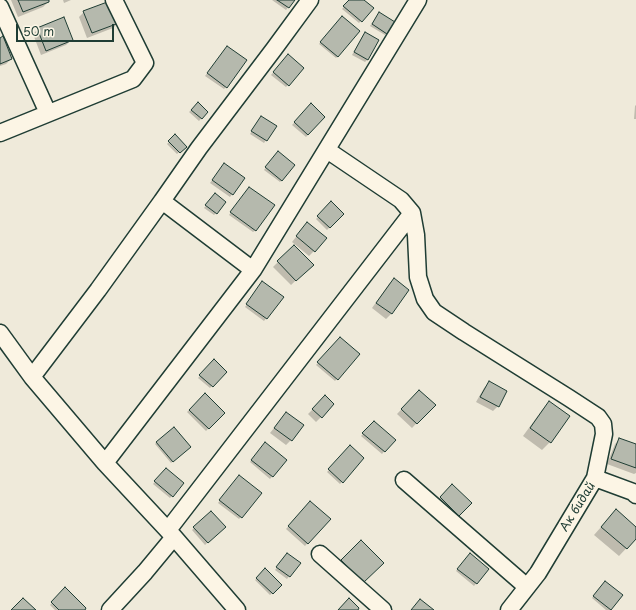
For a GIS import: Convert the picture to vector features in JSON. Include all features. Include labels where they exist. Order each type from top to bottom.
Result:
[{"type":"street","points":[[0,133],[132,78],[145,63],[114,0]]},
{"type":"street","points":[[32,377],[98,290],[199,148],[310,0]]},
{"type":"street","points":[[106,463],[253,270],[418,0]]},
{"type":"street","points":[[0,7],[48,113]]},
{"type":"street","points":[[327,150],[401,200],[412,213],[416,235],[418,277],[424,299],[434,312],[569,398],[598,418],[603,424],[604,434],[595,478]]},
{"type":"street","points":[[162,200],[253,270]]},
{"type":"street","points":[[110,610],[145,572],[171,533],[412,213]]},
{"type":"street","points":[[0,333],[32,377],[106,463],[171,533],[237,610]]},
{"type":"street","name":"Ак бидай","points":[[509,610],[538,572],[595,478],[633,492],[636,495]]},
{"type":"street","points":[[404,480],[527,587]]},
{"type":"street","points":[[320,554],[383,610]]},
{"type":"building","points":[[18,0],[49,0],[49,2],[23,12]]},
{"type":"building","points":[[277,0],[295,0],[289,8]]},
{"type":"building","points":[[349,0],[364,0],[374,8],[362,22],[343,6]]},
{"type":"building","points":[[110,1],[119,23],[92,33],[83,11]]},
{"type":"building","points":[[379,12],[395,22],[387,34],[372,24]]},
{"type":"building","points":[[342,16],[360,31],[338,57],[320,42]]},
{"type":"building","points":[[64,17],[73,40],[46,51],[37,28]]},
{"type":"building","points":[[365,32],[379,40],[368,60],[354,52]]},
{"type":"building","points":[[3,36],[12,59],[0,64],[0,38]]},
{"type":"building","points":[[227,46],[247,60],[227,88],[207,73]]},
{"type":"building","points":[[288,54],[304,68],[289,86],[273,72]]},
{"type":"building","points":[[198,102],[208,112],[202,119],[191,110]]},
{"type":"building","points":[[311,103],[325,117],[308,135],[294,122]]},
{"type":"building","points":[[261,116],[277,126],[267,141],[251,131]]},
{"type":"building","points":[[175,134],[187,147],[180,153],[168,141]]},
{"type":"building","points":[[278,151],[295,165],[282,181],[265,167]]},
{"type":"building","points":[[224,163],[245,178],[233,195],[212,180]]},
{"type":"building","points":[[249,187],[275,205],[256,231],[230,212]]},
{"type":"building","points":[[215,193],[226,202],[217,214],[205,205]]},
{"type":"building","points":[[331,201],[344,214],[330,228],[317,216]]},
{"type":"building","points":[[307,222],[327,238],[315,252],[296,236]]},
{"type":"building","points":[[294,245],[314,265],[296,281],[277,261]]},
{"type":"building","points":[[394,278],[409,290],[392,314],[376,303]]},
{"type":"building","points":[[262,281],[284,297],[267,319],[246,304]]},
{"type":"building","points":[[340,337],[360,354],[338,380],[317,362]]},
{"type":"building","points":[[214,359],[227,372],[213,387],[199,375]]},
{"type":"building","points":[[489,381],[507,391],[499,407],[480,397]]},
{"type":"building","points":[[419,390],[436,405],[417,424],[401,409]]},
{"type":"building","points":[[205,393],[225,413],[209,429],[189,410]]},
{"type":"building","points":[[325,395],[334,404],[322,418],[312,409]]},
{"type":"building","points":[[549,401],[570,416],[551,443],[530,428]]},
{"type":"building","points":[[286,412],[304,425],[292,441],[274,428]]},
{"type":"building","points":[[374,421],[396,440],[385,452],[362,433]]},
{"type":"building","points":[[174,427],[191,447],[173,462],[156,442]]},
{"type":"building","points":[[619,438],[636,444],[636,468],[611,459]]},
{"type":"building","points":[[265,442],[287,460],[273,477],[251,460]]},
{"type":"building","points":[[350,445],[364,458],[343,483],[328,469]]},
{"type":"building","points":[[166,468],[184,483],[173,497],[154,481]]},
{"type":"building","points":[[239,475],[262,493],[242,518],[219,500]]},
{"type":"building","points":[[452,484],[472,503],[459,516],[440,497]]},
{"type":"building","points":[[310,501],[331,519],[308,544],[288,526]]},
{"type":"building","points":[[616,509],[636,527],[636,539],[627,549],[601,527]]},
{"type":"building","points":[[211,511],[226,527],[208,543],[193,527]]},
{"type":"building","points":[[361,540],[384,563],[363,583],[341,560]]},
{"type":"building","points":[[287,553],[301,563],[290,577],[276,567]]},
{"type":"building","points":[[470,553],[489,569],[477,584],[457,569]]},
{"type":"building","points":[[265,568],[282,585],[273,594],[256,578]]},
{"type":"building","points":[[605,581],[623,595],[611,610],[593,596]]},
{"type":"building","points":[[65,587],[86,608],[85,610],[59,610],[51,602]]},
{"type":"building","points":[[23,598],[36,610],[11,610]]},
{"type":"building","points":[[349,598],[359,608],[358,610],[338,610]]},
{"type":"building","points":[[420,599],[434,610],[411,610]]}]
